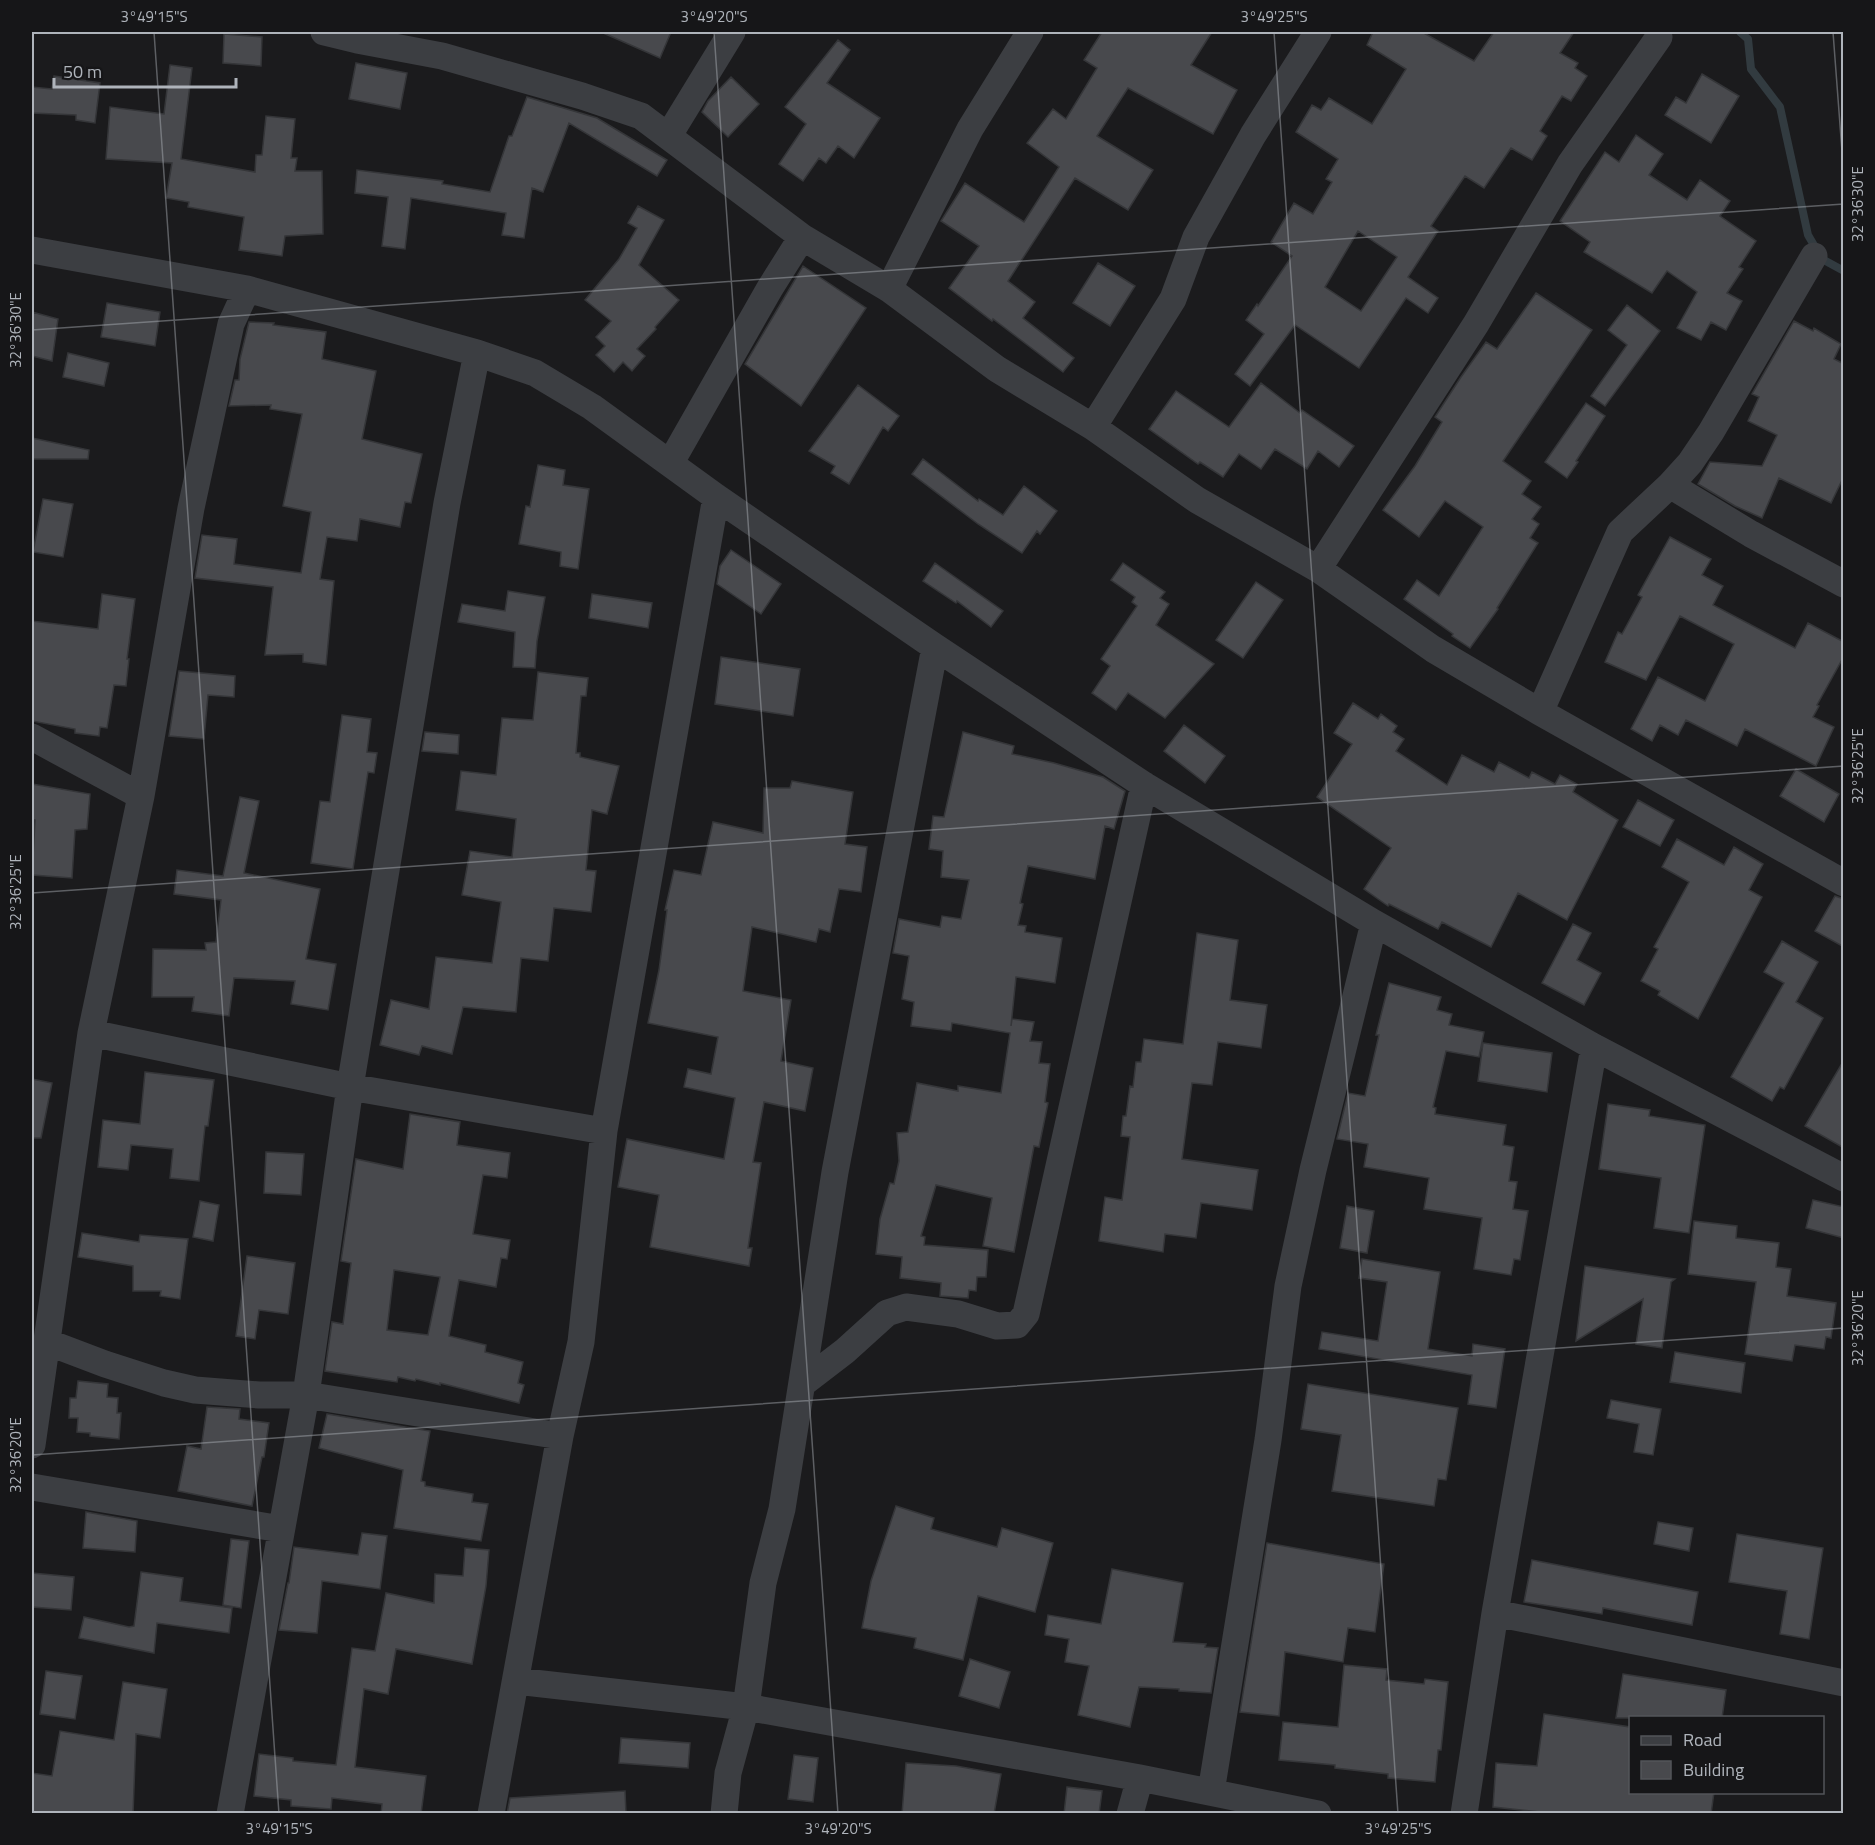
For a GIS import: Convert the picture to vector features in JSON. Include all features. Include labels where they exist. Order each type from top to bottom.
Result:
[{"type":"street","points":[[324,32],[442,56],[582,96],[642,116],[801,237],[889,289],[997,369],[1093,428],[1197,500],[1318,569],[1433,649],[1540,712],[1844,883]]},
{"type":"street","points":[[669,135],[732,32]]},
{"type":"street","points":[[889,289],[970,129],[1030,32]]},
{"type":"street","points":[[1093,428],[1173,299],[1196,237],[1253,135],[1318,32]]},
{"type":"street","points":[[1318,569],[1476,324],[1570,164],[1659,37]]},
{"type":"street","points":[[670,462],[801,237]]},
{"type":"street","points":[[32,250],[247,289],[477,353],[535,373],[592,407],[716,497],[934,647],[1144,785],[1374,923],[1594,1047],[1844,1178]]},
{"type":"street","points":[[1540,712],[1620,532],[1690,463],[1711,432],[1814,256]]},
{"type":"street","points":[[32,1445],[92,1034],[141,796],[191,508],[231,324],[247,289]]},
{"type":"street","points":[[230,1814],[306,1395],[350,1088],[447,503],[477,353]]},
{"type":"street","points":[[1670,485],[1751,534],[1844,584]]},
{"type":"street","points":[[491,1814],[560,1436],[581,1342],[604,1131],[716,497]]},
{"type":"street","points":[[724,1814],[728,1773],[746,1707],[763,1583],[782,1509],[835,1172],[934,647]]},
{"type":"street","points":[[32,737],[141,796]]},
{"type":"street","points":[[802,1384],[845,1351],[887,1313],[906,1307],[958,1314],[996,1326],[1017,1324],[1026,1314],[1144,785]]},
{"type":"street","points":[[1211,1792],[1268,1440],[1288,1286],[1313,1170],[1374,923]]},
{"type":"street","points":[[92,1034],[350,1088],[604,1131]]},
{"type":"street","points":[[1464,1814],[1495,1613],[1594,1047]]},
{"type":"street","points":[[46,1342],[105,1364],[164,1383],[195,1390],[259,1395],[306,1395],[560,1436]]},
{"type":"street","points":[[32,1487],[281,1529]]},
{"type":"street","points":[[1495,1613],[1844,1683]]},
{"type":"street","points":[[516,1681],[746,1707],[1140,1778],[1318,1814]]},
{"type":"street","points":[[1130,1814],[1140,1778]]},
{"type":"building","points":[[601,32],[671,32],[660,58]]},
{"type":"building","points":[[1102,32],[1212,32],[1191,65],[1237,90],[1213,134],[1128,88],[1097,136],[1153,170],[1128,210],[1075,178],[1008,281],[1035,302],[1023,318],[1074,358],[1063,372],[949,288],[979,246],[941,221],[965,183],[1024,222],[1059,167],[1027,143],[1053,109],[1066,119],[1097,68],[1084,60]]},
{"type":"building","points":[[1373,32],[1422,32],[1474,61],[1494,32],[1574,32],[1560,53],[1578,63],[1575,68],[1587,76],[1571,101],[1562,96],[1540,131],[1547,136],[1532,160],[1511,148],[1484,188],[1465,176],[1431,226],[1438,231],[1408,277],[1438,298],[1428,313],[1406,298],[1359,368],[1295,325],[1250,386],[1235,374],[1264,334],[1246,320],[1292,256],[1271,242],[1294,203],[1313,214],[1332,182],[1326,179],[1338,159],[1296,132],[1312,105],[1321,110],[1329,98],[1372,124],[1406,69],[1367,45]],"holes":[[[1358,231],[1397,257],[1361,311],[1325,287]]]},
{"type":"building","points":[[224,34],[262,37],[261,66],[223,63]]},
{"type":"building","points":[[838,40],[850,50],[827,83],[880,118],[854,158],[838,146],[826,163],[819,158],[803,181],[779,164],[806,124],[785,107]]},
{"type":"building","points":[[356,63],[407,73],[400,109],[349,99]]},
{"type":"building","points":[[170,65],[192,68],[181,159],[255,172],[256,155],[262,155],[266,116],[295,119],[291,158],[297,158],[295,171],[322,171],[323,234],[285,236],[282,256],[239,250],[244,217],[188,207],[189,202],[166,198],[172,163],[106,159],[110,107],[164,114]]},
{"type":"building","points":[[1702,74],[1739,96],[1711,143],[1665,115],[1676,97],[1686,103]]},
{"type":"building","points":[[54,76],[100,83],[95,123],[76,120],[76,115],[32,113],[32,87],[52,89]]},
{"type":"building","points":[[731,77],[759,104],[728,137],[702,112],[708,101]]},
{"type":"building","points":[[527,97],[597,118],[667,160],[657,176],[569,123],[543,192],[532,188],[524,238],[502,235],[506,213],[411,198],[405,249],[382,246],[388,197],[355,193],[357,170],[443,181],[442,184],[490,192],[509,136],[512,136]]},
{"type":"building","points":[[1636,135],[1663,154],[1649,175],[1687,200],[1700,180],[1730,201],[1720,216],[1756,241],[1739,267],[1743,269],[1727,293],[1742,301],[1726,330],[1711,322],[1701,340],[1677,328],[1697,292],[1667,271],[1652,293],[1584,252],[1590,242],[1560,221],[1605,152],[1619,162]]},
{"type":"building","points":[[638,206],[664,220],[639,265],[679,300],[637,349],[645,356],[632,371],[623,362],[614,372],[596,355],[605,346],[596,337],[611,321],[585,300],[619,259],[637,228],[628,223]]},
{"type":"building","points":[[1098,263],[1135,286],[1110,326],[1073,303]]},
{"type":"building","points":[[803,266],[866,308],[801,406],[745,364]]},
{"type":"building","points":[[1536,293],[1592,330],[1503,461],[1531,481],[1522,494],[1541,507],[1532,519],[1539,524],[1530,538],[1538,543],[1498,609],[1470,648],[1404,599],[1417,580],[1439,596],[1483,527],[1445,501],[1419,537],[1383,510],[1415,466],[1442,422],[1435,417],[1461,377],[1486,342],[1497,349]]},
{"type":"building","points":[[107,303],[160,312],[155,346],[101,337]]},
{"type":"building","points":[[1627,305],[1660,331],[1605,406],[1591,396],[1627,345],[1608,330]]},
{"type":"building","points":[[32,312],[58,319],[52,361],[32,356]]},
{"type":"building","points":[[1794,321],[1813,331],[1814,328],[1841,344],[1834,359],[1844,364],[1844,476],[1831,503],[1779,478],[1762,518],[1735,506],[1698,484],[1710,462],[1762,466],[1777,435],[1748,421],[1759,397],[1752,394]]},
{"type":"building","points":[[249,322],[274,323],[273,325],[326,332],[322,359],[376,371],[362,439],[422,454],[411,503],[405,502],[400,527],[360,519],[357,541],[327,537],[320,579],[334,581],[326,665],[303,662],[303,654],[265,655],[273,587],[195,578],[202,535],[237,539],[234,564],[301,573],[311,512],[283,506],[302,414],[270,409],[271,405],[229,406],[235,380],[239,380],[240,359]]},
{"type":"building","points":[[68,353],[109,363],[104,386],[63,377]]},
{"type":"building","points":[[1261,383],[1300,413],[1302,410],[1354,446],[1339,467],[1318,451],[1307,469],[1275,449],[1261,469],[1239,454],[1223,477],[1200,462],[1198,464],[1149,429],[1176,391],[1229,427]]},
{"type":"building","points":[[858,385],[899,416],[888,431],[883,427],[849,484],[831,473],[835,466],[809,451]]},
{"type":"building","points":[[1586,403],[1605,416],[1567,478],[1545,462]]},
{"type":"building","points":[[32,438],[89,450],[88,459],[32,459]]},
{"type":"building","points":[[923,459],[978,501],[979,499],[1003,515],[1024,486],[1057,511],[1040,534],[1037,531],[1022,553],[978,524],[912,474]]},
{"type":"building","points":[[538,465],[565,470],[563,485],[589,489],[578,569],[560,566],[561,552],[519,544],[526,506],[530,507]]},
{"type":"building","points":[[43,499],[73,504],[63,557],[33,552]]},
{"type":"building","points":[[1670,537],[1711,559],[1702,575],[1723,586],[1713,605],[1795,648],[1808,623],[1844,642],[1844,656],[1817,705],[1819,706],[1813,717],[1834,727],[1816,766],[1745,729],[1737,746],[1686,720],[1678,735],[1660,725],[1652,741],[1631,729],[1658,677],[1705,701],[1734,644],[1680,616],[1646,680],[1605,662],[1618,632],[1622,634],[1642,597],[1638,595]]},
{"type":"building","points":[[731,550],[781,584],[761,614],[717,584],[720,566]]},
{"type":"building","points":[[935,563],[1003,611],[991,627],[957,601],[956,603],[923,581]]},
{"type":"building","points":[[1123,563],[1165,592],[1160,598],[1169,604],[1156,625],[1214,664],[1165,718],[1128,693],[1116,710],[1092,693],[1110,666],[1101,659],[1137,606],[1132,602],[1135,597],[1111,580]]},
{"type":"building","points":[[1256,582],[1283,600],[1243,658],[1216,640]]},
{"type":"building","points":[[508,591],[545,597],[535,668],[513,667],[515,632],[458,622],[462,604],[505,611]]},
{"type":"building","points":[[102,594],[135,599],[126,686],[114,685],[107,728],[100,727],[99,736],[75,733],[75,729],[32,721],[32,621],[98,629]]},
{"type":"building","points":[[592,594],[652,603],[648,628],[589,618]]},
{"type":"building","points":[[721,657],[800,669],[793,716],[715,704]]},
{"type":"building","points":[[179,671],[235,676],[234,697],[208,695],[204,739],[169,736]]},
{"type":"building","points":[[538,672],[588,678],[586,696],[581,696],[576,753],[580,753],[580,757],[619,766],[607,814],[592,810],[586,870],[596,871],[591,912],[554,908],[548,961],[521,958],[516,1012],[463,1007],[452,1054],[422,1046],[419,1055],[380,1045],[391,1000],[429,1009],[436,957],[492,963],[501,902],[462,895],[470,851],[512,857],[516,819],[456,810],[461,771],[496,775],[502,718],[533,720]]},
{"type":"building","points":[[1353,703],[1378,719],[1381,714],[1397,726],[1393,732],[1404,739],[1396,751],[1447,785],[1462,755],[1494,772],[1499,762],[1529,778],[1532,772],[1555,784],[1560,775],[1577,784],[1573,792],[1618,820],[1567,920],[1518,893],[1491,947],[1442,922],[1438,929],[1389,904],[1388,906],[1364,889],[1391,848],[1317,797],[1352,744],[1334,733]]},
{"type":"building","points":[[342,715],[371,719],[367,752],[377,753],[374,773],[368,772],[353,869],[311,863],[320,801],[330,802]]},
{"type":"building","points":[[1184,725],[1225,756],[1205,783],[1164,751]]},
{"type":"building","points":[[425,732],[459,735],[458,754],[422,751]]},
{"type":"building","points":[[963,732],[1014,746],[1012,754],[1103,777],[1125,791],[1114,829],[1105,826],[1095,879],[1028,866],[1018,925],[1026,926],[1025,932],[1062,938],[1055,983],[1016,977],[1011,1026],[1012,1019],[1034,1022],[1030,1041],[1042,1042],[1039,1063],[1050,1064],[1045,1102],[1048,1103],[1039,1147],[1034,1146],[1014,1252],[983,1246],[992,1198],[936,1185],[921,1236],[925,1237],[924,1245],[988,1250],[986,1277],[977,1277],[976,1291],[969,1290],[968,1298],[940,1296],[941,1283],[900,1278],[902,1257],[876,1254],[880,1219],[890,1183],[894,1184],[899,1161],[897,1133],[908,1132],[917,1083],[958,1091],[958,1086],[1001,1093],[1010,1033],[952,1023],[951,1031],[911,1026],[914,1002],[902,999],[909,956],[893,953],[899,919],[940,927],[942,916],[961,919],[969,880],[941,877],[943,851],[929,849],[933,816],[944,817]]},
{"type":"building","points":[[1796,769],[1839,794],[1824,822],[1780,796]]},
{"type":"building","points":[[792,781],[853,792],[845,844],[867,847],[861,892],[839,889],[830,932],[819,929],[816,942],[752,927],[743,991],[791,1000],[781,1061],[813,1068],[805,1111],[764,1102],[753,1162],[761,1163],[748,1248],[752,1248],[749,1266],[650,1247],[659,1195],[618,1187],[627,1139],[724,1159],[735,1098],[684,1087],[688,1069],[711,1074],[718,1037],[648,1023],[659,970],[667,910],[665,910],[674,870],[701,875],[713,822],[763,833],[764,788],[790,788]]},
{"type":"building","points":[[32,784],[90,794],[87,829],[75,830],[72,878],[32,875],[35,820],[32,819]]},
{"type":"building","points":[[240,797],[259,801],[244,873],[320,889],[306,959],[336,964],[328,1010],[291,1004],[295,981],[234,978],[229,1016],[192,1011],[194,997],[152,997],[153,949],[206,950],[205,943],[216,942],[221,900],[174,894],[177,870],[223,876]]},
{"type":"building","points":[[1638,800],[1674,820],[1660,846],[1623,827]]},
{"type":"building","points":[[1677,839],[1724,865],[1734,847],[1763,864],[1749,890],[1762,897],[1698,1019],[1658,995],[1660,991],[1641,981],[1658,949],[1654,947],[1689,882],[1662,867]]},
{"type":"building","points":[[1835,896],[1844,899],[1844,947],[1815,931]]},
{"type":"building","points":[[1573,924],[1591,933],[1577,960],[1601,973],[1584,1005],[1542,983]]},
{"type":"building","points":[[1197,933],[1238,940],[1230,1000],[1267,1005],[1261,1048],[1218,1042],[1212,1085],[1192,1083],[1182,1159],[1258,1170],[1252,1210],[1201,1203],[1196,1238],[1165,1234],[1163,1252],[1099,1241],[1105,1197],[1122,1200],[1130,1137],[1121,1136],[1123,1116],[1126,1116],[1130,1086],[1133,1087],[1136,1062],[1141,1062],[1144,1039],[1183,1044]]},
{"type":"building","points":[[1782,941],[1818,962],[1796,1002],[1823,1018],[1784,1089],[1780,1087],[1772,1101],[1731,1077],[1784,983],[1764,972]]},
{"type":"building","points":[[1389,983],[1441,997],[1437,1010],[1452,1014],[1449,1025],[1484,1032],[1479,1057],[1446,1051],[1433,1107],[1436,1108],[1435,1114],[1506,1125],[1503,1145],[1514,1147],[1509,1181],[1517,1182],[1513,1209],[1528,1211],[1520,1260],[1514,1259],[1511,1275],[1474,1269],[1482,1218],[1424,1209],[1429,1178],[1364,1167],[1368,1144],[1337,1139],[1348,1093],[1365,1096],[1379,1035],[1376,1035]]},
{"type":"building","points":[[1483,1043],[1552,1053],[1547,1092],[1478,1081]]},
{"type":"building","points":[[1844,1060],[1844,1148],[1805,1126]]},
{"type":"building","points":[[145,1072],[214,1080],[208,1126],[205,1126],[199,1181],[170,1178],[173,1149],[131,1145],[128,1170],[98,1167],[103,1120],[140,1124]]},
{"type":"building","points":[[32,1079],[52,1083],[41,1138],[32,1138]]},
{"type":"building","points":[[1608,1104],[1650,1110],[1649,1116],[1705,1125],[1689,1233],[1654,1228],[1661,1178],[1599,1169]]},
{"type":"building","points":[[410,1114],[460,1122],[457,1145],[510,1153],[507,1178],[483,1175],[473,1234],[510,1240],[507,1259],[501,1258],[496,1287],[459,1280],[449,1336],[486,1345],[485,1352],[523,1362],[518,1383],[524,1385],[519,1403],[416,1379],[415,1381],[398,1377],[397,1382],[325,1371],[332,1322],[343,1324],[351,1263],[341,1261],[356,1159],[403,1169]],"holes":[[[394,1270],[440,1277],[428,1335],[387,1330]]]},
{"type":"building","points":[[266,1152],[304,1154],[301,1195],[264,1193]]},
{"type":"building","points":[[1813,1200],[1844,1207],[1844,1238],[1806,1228]]},
{"type":"building","points":[[200,1201],[219,1205],[213,1241],[193,1237]]},
{"type":"building","points":[[1347,1206],[1374,1211],[1367,1253],[1340,1248]]},
{"type":"building","points":[[1694,1221],[1737,1226],[1736,1238],[1779,1243],[1776,1267],[1791,1269],[1787,1296],[1836,1303],[1831,1338],[1826,1337],[1824,1349],[1795,1345],[1792,1361],[1745,1354],[1756,1282],[1688,1274]]},
{"type":"building","points":[[82,1233],[139,1242],[140,1235],[188,1239],[180,1299],[160,1296],[161,1291],[133,1291],[133,1266],[78,1257]]},
{"type":"building","points":[[247,1256],[295,1263],[288,1314],[259,1310],[255,1339],[236,1336]]},
{"type":"building","points":[[1362,1259],[1440,1272],[1428,1349],[1472,1356],[1473,1344],[1505,1349],[1496,1408],[1468,1404],[1472,1375],[1319,1349],[1322,1332],[1378,1341],[1387,1282],[1359,1278]]},
{"type":"building","points":[[1585,1266],[1675,1279],[1671,1282],[1662,1348],[1636,1344],[1643,1299],[1576,1341]]},
{"type":"building","points":[[1675,1352],[1745,1363],[1741,1393],[1670,1382]]},
{"type":"building","points":[[78,1381],[108,1384],[107,1397],[118,1398],[117,1413],[121,1413],[119,1439],[90,1436],[90,1433],[77,1432],[78,1418],[69,1418],[70,1398],[76,1398]]},
{"type":"building","points":[[1308,1384],[1458,1408],[1446,1480],[1438,1479],[1434,1506],[1332,1491],[1341,1435],[1301,1429]]},
{"type":"building","points":[[1611,1400],[1661,1409],[1653,1455],[1634,1452],[1639,1424],[1607,1418]]},
{"type":"building","points":[[207,1407],[240,1409],[239,1419],[269,1423],[264,1457],[262,1457],[252,1506],[178,1491],[187,1446],[201,1449]]},
{"type":"building","points":[[327,1414],[430,1431],[421,1481],[425,1482],[425,1486],[473,1494],[472,1502],[488,1504],[481,1541],[394,1528],[403,1470],[319,1448]]},
{"type":"building","points":[[896,1506],[934,1518],[931,1529],[997,1547],[1002,1528],[1053,1543],[1035,1612],[978,1596],[963,1660],[914,1648],[916,1638],[862,1628],[871,1581]]},
{"type":"building","points":[[86,1512],[137,1521],[135,1552],[83,1548]]},
{"type":"building","points":[[1658,1522],[1693,1528],[1689,1551],[1654,1544]]},
{"type":"building","points":[[362,1533],[387,1536],[380,1589],[322,1581],[317,1633],[279,1630],[294,1547],[358,1555]]},
{"type":"building","points":[[1737,1534],[1823,1548],[1809,1639],[1780,1634],[1787,1591],[1729,1582]]},
{"type":"building","points":[[231,1539],[249,1541],[241,1608],[223,1605]]},
{"type":"building","points":[[1267,1543],[1384,1564],[1375,1632],[1348,1628],[1343,1662],[1285,1652],[1279,1716],[1240,1712]]},
{"type":"building","points":[[465,1548],[489,1550],[486,1586],[472,1664],[396,1649],[388,1694],[364,1689],[355,1767],[426,1776],[421,1814],[381,1814],[382,1804],[332,1798],[331,1809],[291,1806],[291,1800],[254,1796],[259,1754],[293,1758],[293,1761],[336,1765],[352,1648],[375,1651],[386,1593],[434,1603],[435,1574],[463,1576]]},
{"type":"building","points":[[1532,1560],[1698,1592],[1692,1625],[1603,1608],[1602,1614],[1524,1602]]},
{"type":"building","points":[[1112,1569],[1183,1583],[1173,1642],[1206,1644],[1205,1647],[1218,1648],[1211,1693],[1139,1687],[1130,1727],[1078,1715],[1089,1666],[1065,1662],[1069,1639],[1045,1635],[1048,1615],[1101,1624]]},
{"type":"building","points":[[141,1572],[183,1578],[180,1601],[232,1608],[229,1633],[157,1623],[154,1653],[79,1638],[84,1617],[129,1627],[134,1626]]},
{"type":"building","points":[[32,1573],[74,1577],[71,1610],[32,1607]]},
{"type":"building","points":[[970,1659],[1010,1672],[999,1708],[959,1696]]},
{"type":"building","points":[[1344,1665],[1387,1669],[1386,1680],[1424,1684],[1425,1679],[1448,1682],[1441,1750],[1438,1750],[1435,1782],[1388,1778],[1388,1774],[1335,1768],[1335,1765],[1279,1760],[1283,1722],[1338,1727]]},
{"type":"building","points":[[46,1671],[82,1676],[75,1719],[40,1714]]},
{"type":"building","points":[[1623,1674],[1726,1690],[1722,1716],[1616,1718]]},
{"type":"building","points":[[123,1682],[167,1689],[160,1738],[136,1734],[133,1814],[32,1814],[32,1773],[52,1776],[60,1731],[114,1740]]},
{"type":"building","points":[[1544,1714],[1629,1727],[1629,1794],[1714,1794],[1711,1814],[1558,1814],[1493,1807],[1496,1763],[1537,1766]]},
{"type":"building","points":[[621,1738],[690,1743],[688,1768],[619,1763]]},
{"type":"building","points":[[794,1755],[818,1758],[813,1802],[788,1799]]},
{"type":"building","points":[[906,1763],[956,1766],[1001,1774],[994,1814],[902,1814]]},
{"type":"building","points":[[1067,1787],[1102,1791],[1099,1814],[1064,1814]]},
{"type":"building","points":[[625,1791],[626,1814],[507,1814],[510,1798]]},
{"type":"waterway","points":[[1740,32],[1748,39],[1751,69],[1780,107],[1808,235],[1822,259],[1844,271]]}]
